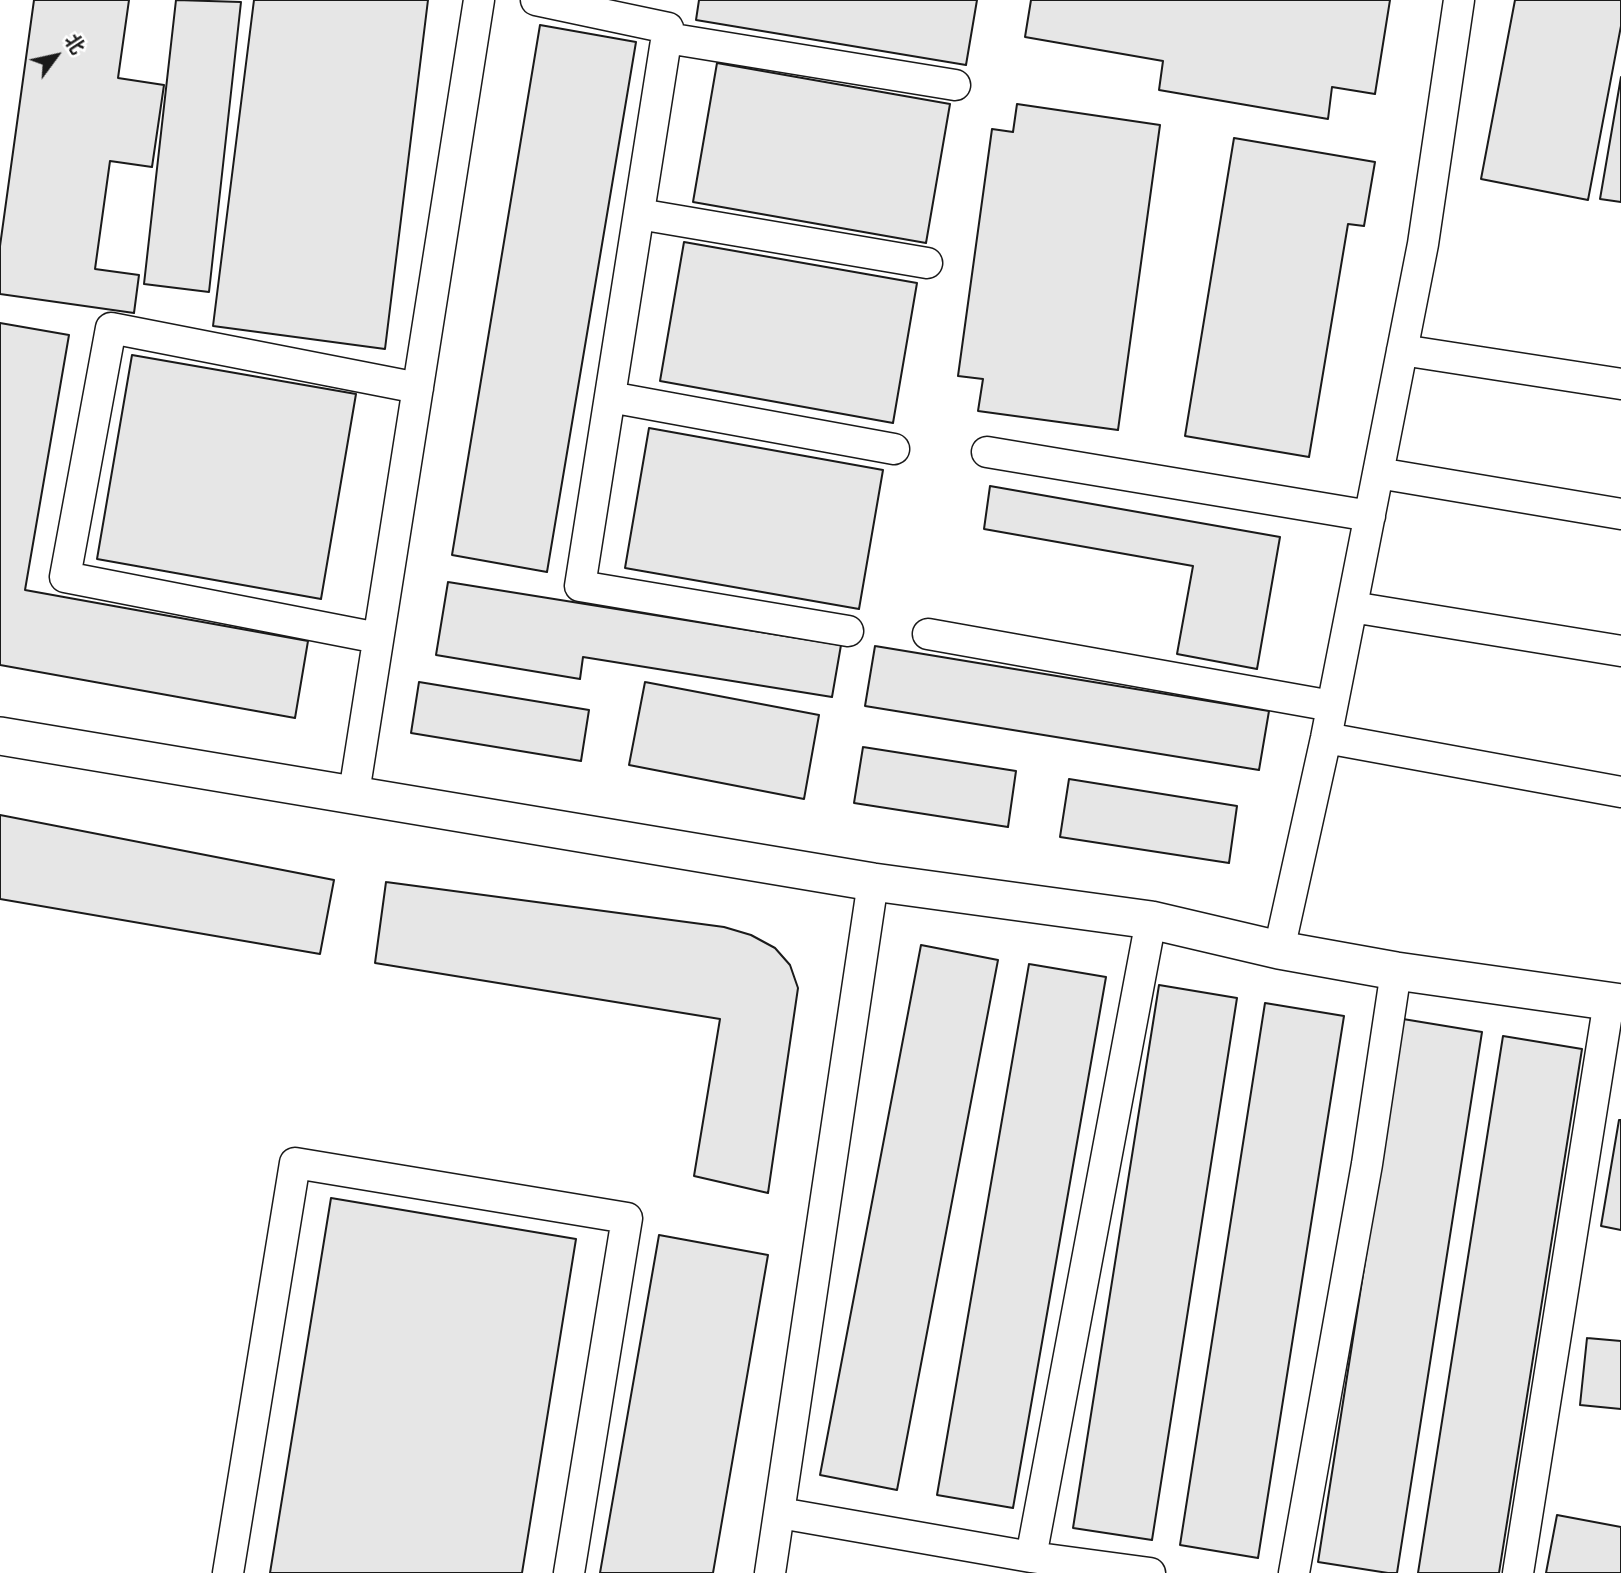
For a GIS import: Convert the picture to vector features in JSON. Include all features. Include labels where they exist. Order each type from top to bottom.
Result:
[{"type":"street","points":[[354,793],[479,0]]},
{"type":"street","points":[[536,0],[668,28],[580,586],[848,631]]},
{"type":"street","points":[[1279,950],[1326,738],[1423,244],[1459,0]]},
{"type":"street","points":[[667,38],[955,85]]},
{"type":"street","points":[[639,214],[927,263]]},
{"type":"street","points":[[379,638],[65,577],[111,328],[418,388]]},
{"type":"street","points":[[1402,350],[1621,384]]},
{"type":"street","points":[[610,397],[894,449]]},
{"type":"street","points":[[987,452],[1370,516]]},
{"type":"street","points":[[1378,473],[1621,514]]},
{"type":"street","points":[[1352,607],[1621,651]]},
{"type":"street","points":[[928,634],[1332,706]]},
{"type":"street","points":[[0,736],[354,793],[873,882],[1151,920],[1279,950],[1396,971],[1615,1002],[1518,1573]]},
{"type":"street","points":[[1326,738],[1621,792]]},
{"type":"street","points":[[770,1573],[873,882]]},
{"type":"street","points":[[1031,1557],[1151,920]]},
{"type":"street","points":[[1294,1573],[1367,1164],[1396,971]]},
{"type":"street","points":[[228,1573],[295,1163],[627,1218],[569,1573]]},
{"type":"street","points":[[780,1513],[1031,1557],[1150,1573]]},
{"type":"building","points":[[34,0],[129,0],[118,78],[164,85],[152,167],[110,161],[95,269],[139,275],[134,313],[0,294],[0,246]]},
{"type":"building","points":[[176,0],[241,2],[209,292],[144,284]]},
{"type":"building","points":[[254,0],[428,0],[385,349],[213,326]]},
{"type":"building","points":[[699,0],[977,0],[966,65],[696,20]]},
{"type":"building","points":[[1031,0],[1390,0],[1375,94],[1332,87],[1328,119],[1159,90],[1163,61],[1025,37]]},
{"type":"building","points":[[1515,0],[1621,0],[1621,26],[1588,200],[1481,179]]},
{"type":"building","points":[[540,25],[636,42],[547,572],[452,555]]},
{"type":"building","points":[[717,63],[950,104],[926,243],[693,202]]},
{"type":"building","points":[[1621,77],[1621,202],[1600,199]]},
{"type":"building","points":[[1017,104],[1160,125],[1118,430],[978,411],[983,379],[958,376],[992,129],[1013,132]]},
{"type":"building","points":[[1234,138],[1375,162],[1364,226],[1348,224],[1309,457],[1185,436]]},
{"type":"building","points":[[684,242],[917,283],[893,423],[660,381]]},
{"type":"building","points":[[0,323],[69,335],[25,590],[308,641],[295,718],[0,665]]},
{"type":"building","points":[[132,355],[356,394],[321,599],[97,559]]},
{"type":"building","points":[[649,428],[883,470],[859,609],[625,568]]},
{"type":"building","points":[[990,486],[1280,537],[1257,669],[1177,654],[1193,566],[984,529]]},
{"type":"building","points":[[448,582],[841,645],[832,697],[583,657],[580,679],[436,655]]},
{"type":"building","points":[[875,646],[1269,711],[1259,770],[865,706]]},
{"type":"building","points":[[419,682],[589,710],[581,761],[411,733]]},
{"type":"building","points":[[645,682],[819,715],[804,799],[629,765]]},
{"type":"building","points":[[863,747],[1016,771],[1008,827],[854,803]]},
{"type":"building","points":[[1069,779],[1237,806],[1229,863],[1060,837]]},
{"type":"building","points":[[0,815],[334,880],[320,954],[0,899]]},
{"type":"building","points":[[386,882],[724,927],[751,935],[775,948],[790,965],[798,988],[768,1193],[694,1176],[720,1019],[375,963]]},
{"type":"building","points":[[921,945],[998,960],[897,1490],[820,1475]]},
{"type":"building","points":[[1029,964],[1106,977],[1013,1508],[937,1495]]},
{"type":"building","points":[[1159,985],[1237,998],[1152,1540],[1073,1528]]},
{"type":"building","points":[[1265,1003],[1344,1016],[1258,1558],[1180,1545]]},
{"type":"building","points":[[1403,1019],[1482,1032],[1397,1573],[1388,1573],[1318,1562]]},
{"type":"building","points":[[1503,1036],[1582,1049],[1499,1573],[1418,1573]]},
{"type":"building","points":[[1621,1120],[1621,1230],[1601,1226]]},
{"type":"building","points":[[331,1198],[576,1239],[522,1573],[270,1573]]},
{"type":"building","points":[[659,1235],[768,1255],[713,1573],[600,1573]]},
{"type":"building","points":[[1587,1338],[1621,1341],[1621,1409],[1580,1405]]},
{"type":"building","points":[[1557,1515],[1621,1527],[1621,1573],[1546,1573]]}]
